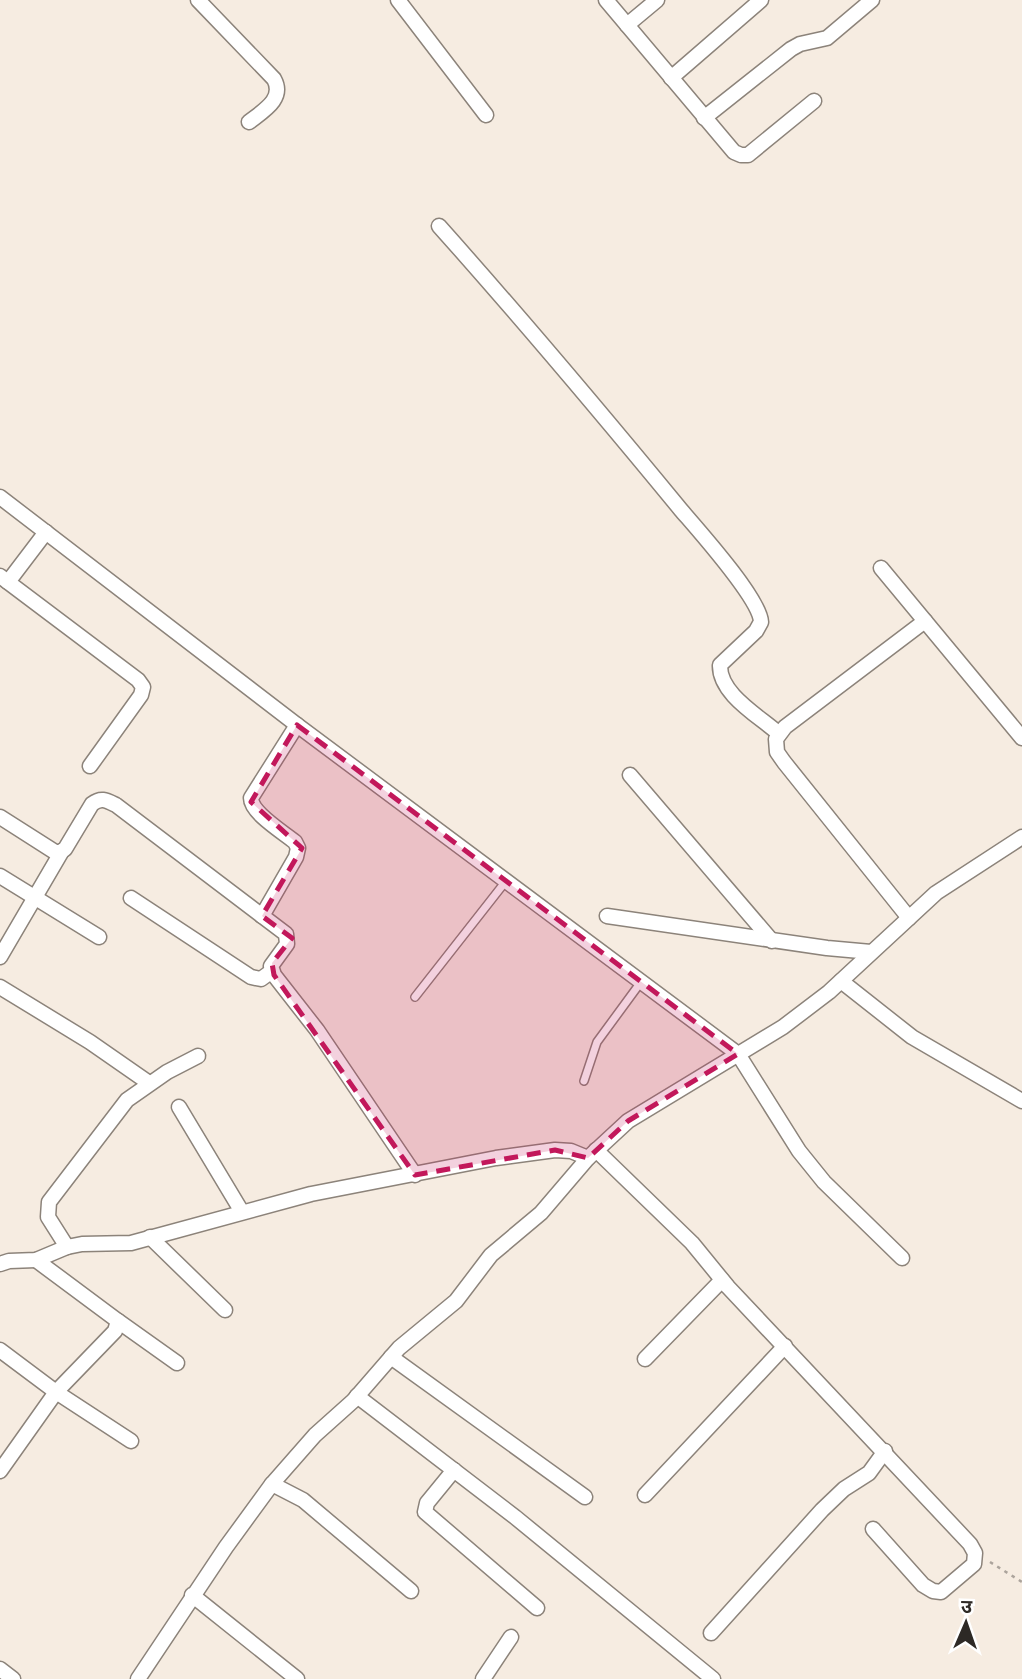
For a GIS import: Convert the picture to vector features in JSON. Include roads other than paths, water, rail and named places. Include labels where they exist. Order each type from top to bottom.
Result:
[{"type":"street","points":[[198,0],[274,79],[278,87],[272,104],[249,122]]},
{"type":"street","points":[[398,0],[486,115]]},
{"type":"street","points":[[606,0],[734,152],[748,155],[814,101]]},
{"type":"street","points":[[627,25],[657,0]]},
{"type":"street","points":[[671,78],[761,0]]},
{"type":"street","points":[[704,118],[791,48],[827,38],[873,0]]},
{"type":"street","points":[[439,226],[557,359],[757,606],[761,622],[756,631],[720,665],[720,673],[724,683],[736,697],[778,733]]},
{"type":"street","points":[[0,497],[297,725],[738,1054],[799,1151],[824,1182],[902,1258]]},
{"type":"street","points":[[46,532],[4,579],[144,687],[90,766]]},
{"type":"street","points":[[881,568],[1022,738]]},
{"type":"street","points":[[909,918],[784,762],[777,752],[776,739],[778,733],[925,621]]},
{"type":"street","points":[[262,916],[296,857],[298,848],[295,842],[255,810],[251,798],[297,725]]},
{"type":"street","points":[[630,775],[772,941]]},
{"type":"street","points":[[0,957],[92,804],[97,800],[105,800],[116,805],[286,934],[288,941],[272,963],[272,971],[317,1030],[415,1175]]},
{"type":"street","points":[[0,817],[55,852],[62,851]]},
{"type":"street","points":[[138,1679],[192,1595],[272,1485],[315,1435],[357,1395],[391,1357],[456,1301],[491,1255],[541,1213],[592,1154],[628,1121],[783,1027],[850,972],[936,893],[1022,837]]},
{"type":"street","points":[[0,876],[99,937]]},
{"type":"street","points":[[131,898],[251,977],[261,979],[272,971]]},
{"type":"street","points":[[607,916],[772,941],[871,952]]},
{"type":"street","points":[[850,972],[912,1037],[1022,1101]]},
{"type":"street","points":[[0,987],[90,1042],[149,1083]]},
{"type":"street","points":[[67,1247],[48,1217],[49,1202],[117,1110],[149,1083],[198,1056]]},
{"type":"street","points":[[179,1107],[242,1212]]},
{"type":"street","points":[[0,1264],[36,1260],[82,1244],[131,1243],[324,1191],[471,1163],[555,1150],[592,1154],[692,1243],[722,1280],[970,1544],[975,1553],[974,1564],[941,1592],[933,1591],[923,1585],[873,1529]]},
{"type":"street","points":[[150,1237],[225,1310]]},
{"type":"street","points":[[36,1260],[177,1363]]},
{"type":"street","points":[[645,1359],[722,1280]]},
{"type":"street","points":[[0,1471],[57,1392],[115,1331],[118,1321]]},
{"type":"street","points":[[645,1495],[785,1346]]},
{"type":"street","points":[[0,1350],[131,1441]]},
{"type":"street","points":[[391,1357],[585,1497]]},
{"type":"street","points":[[357,1395],[515,1517],[713,1679]]},
{"type":"street","points":[[711,1633],[822,1510],[844,1489],[869,1473],[884,1451]]},
{"type":"street","points":[[454,1470],[427,1503],[425,1512],[537,1608]]},
{"type":"street","points":[[272,1485],[303,1500],[411,1591]]},
{"type":"street","points":[[192,1595],[297,1679]]},
{"type":"street","points":[[483,1679],[511,1637]]},
{"type":"street","points":[[0,1669],[13,1679]]},
{"type":"lane","points":[[415,997],[506,881]]},
{"type":"lane","points":[[584,1081],[597,1042],[641,982]]}]
